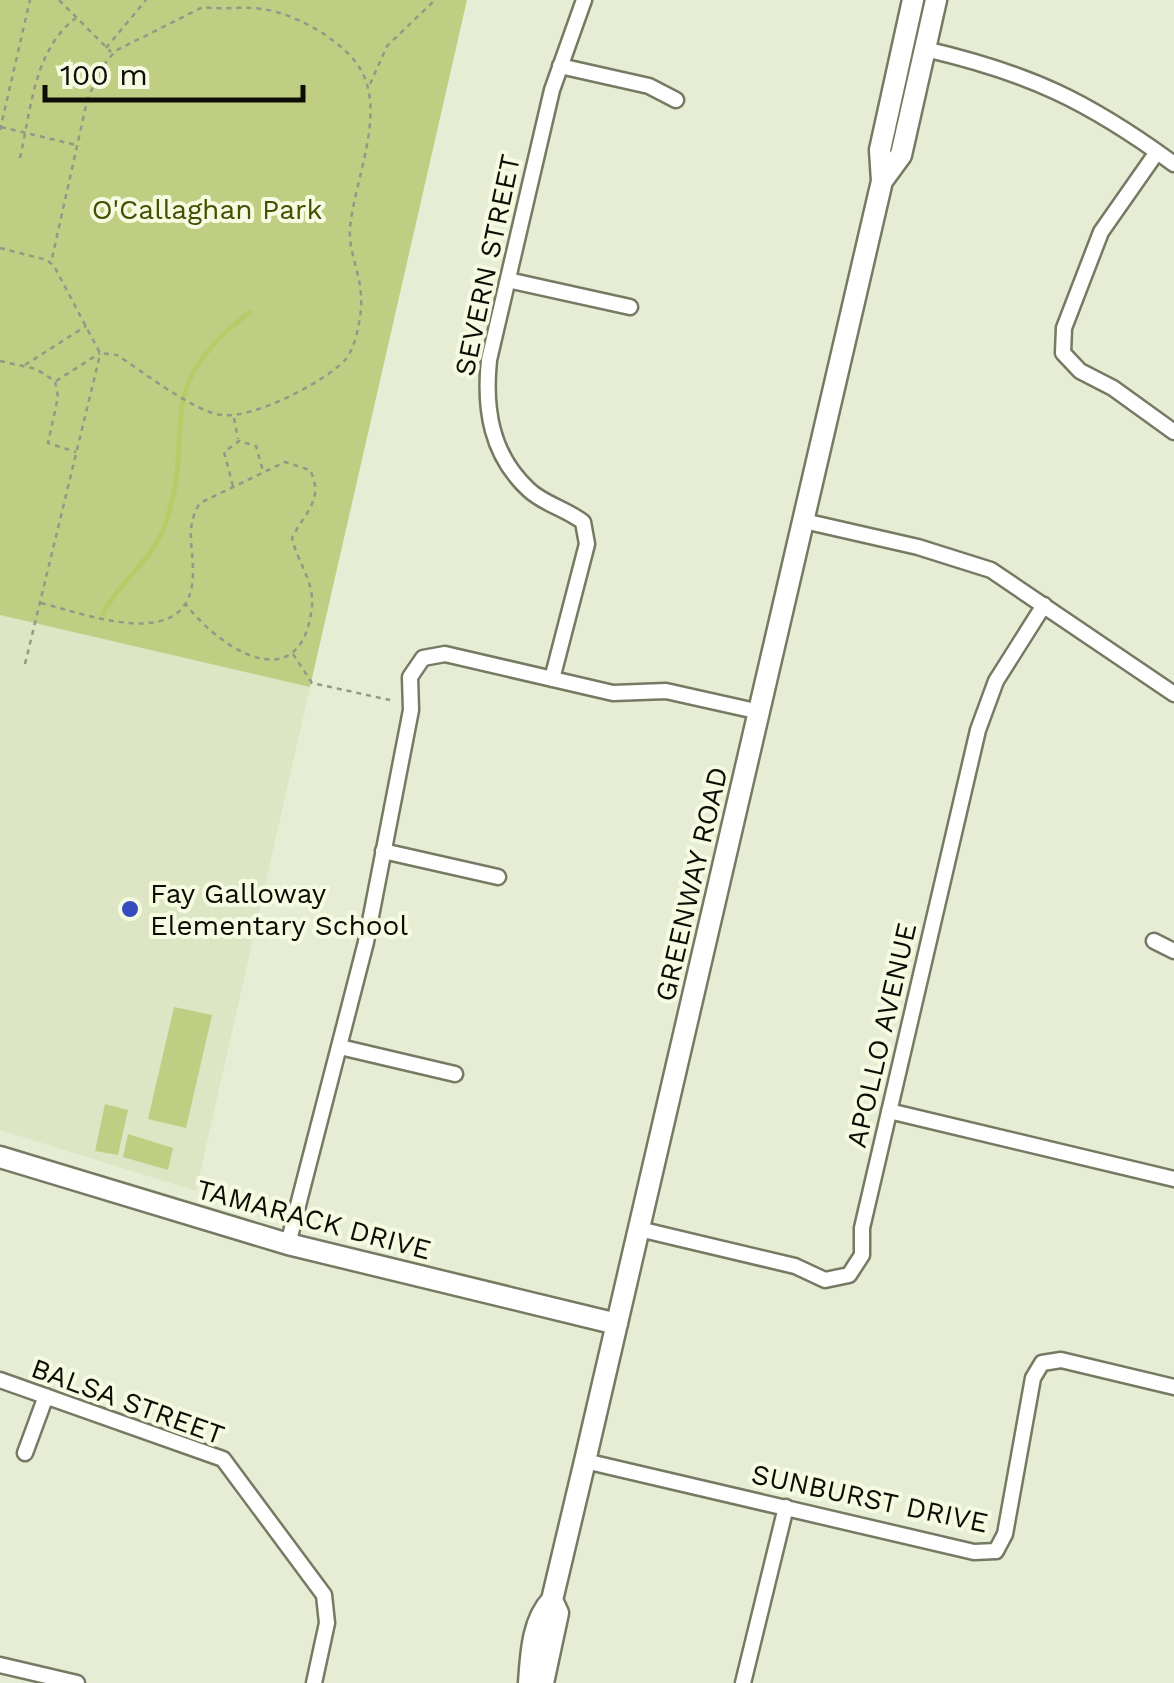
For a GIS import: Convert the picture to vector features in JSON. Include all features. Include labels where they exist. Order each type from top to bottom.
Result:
[{"type":"street","name":"SEVERN STREET","points":[[552,679],[586,544],[582,522],[529,490],[502,458],[489,422],[486,394],[489,360],[560,66],[584,0]]},
{"type":"street","name":"GREENWAY ROAD","points":[[529,1683],[535,1634],[542,1610],[552,1600],[586,1460],[882,181],[880,150],[913,0]]},
{"type":"street","name":"GREENWAY ROAD","points":[[882,181],[901,155],[936,0]]},
{"type":"street","points":[[925,49],[1034,79],[1112,120],[1174,164]]},
{"type":"street","points":[[560,66],[648,86],[676,100]]},
{"type":"street","points":[[1157,152],[1101,232],[1064,328],[1064,353],[1080,372],[1114,388],[1174,432]]},
{"type":"street","points":[[508,280],[630,307]]},
{"type":"street","points":[[804,521],[962,558],[991,570],[1174,694]]},
{"type":"street","name":"APOLLO AVENUE","points":[[639,1229],[795,1266],[825,1280],[849,1275],[862,1255],[862,1228],[987,702],[1011,654],[1044,605]]},
{"type":"street","points":[[288,1244],[340,1047],[383,851],[411,710],[410,677],[422,658],[445,654],[613,693],[689,694],[760,712]]},
{"type":"street","points":[[383,851],[498,877]]},
{"type":"street","points":[[1154,941],[1174,951]]},
{"type":"street","points":[[340,1047],[455,1074]]},
{"type":"street","points":[[889,1111],[1174,1180]]},
{"type":"street","name":"TAMARACK DRIVE","points":[[0,1157],[288,1244],[618,1324]]},
{"type":"street","name":"SUNBURST DRIVE","points":[[586,1460],[974,1552],[996,1551],[1005,1534],[1033,1378],[1042,1363],[1061,1360],[1174,1388]]},
{"type":"street","name":"BALSA STREET","points":[[0,1380],[209,1452],[238,1474],[324,1595],[326,1624],[314,1683]]},
{"type":"street","points":[[26,1453],[46,1396]]},
{"type":"street","points":[[743,1683],[786,1507]]},
{"type":"street","name":"GREENWAY ROAD","points":[[543,1683],[558,1614],[552,1600]]},
{"type":"street","points":[[0,1666],[78,1683]]},
{"type":"path","points":[[30,0],[0,127],[78,145]]},
{"type":"path","points":[[106,48],[146,0]]},
{"type":"path","points":[[54,382],[100,353],[117,355],[212,412],[233,415],[311,384],[350,352],[360,318],[362,278],[350,232],[373,112],[370,84],[387,46],[435,0]]},
{"type":"path","points":[[62,1],[112,54]]},
{"type":"path","points":[[25,664],[100,353],[50,263],[86,101],[112,54],[203,6],[220,12],[267,9],[292,18],[340,46],[370,84]]},
{"type":"path","points":[[20,158],[46,56],[57,34],[76,18]]},
{"type":"path","points":[[0,248],[50,263]]},
{"type":"path","points":[[24,366],[86,326]]},
{"type":"path","points":[[0,362],[44,372],[54,382],[58,397],[48,443],[76,452]]},
{"type":"path","points":[[233,415],[239,441]]},
{"type":"path","points":[[239,441],[256,446],[263,472]]},
{"type":"path","points":[[233,487],[224,452],[239,441]]},
{"type":"path","points":[[41,603],[148,626],[172,618],[185,603],[193,576],[190,530],[194,512],[209,496],[285,462],[302,464],[317,490],[292,538],[310,582],[312,606],[304,634],[292,653],[262,659],[235,651],[208,630],[185,603]]},
{"type":"path","points":[[292,653],[312,683],[390,700]]},
{"type":"shaded area","name":"Fay Galloway Elementary School","points":[[0,615],[310,687],[196,1191],[0,1130]]},
{"type":"green space","name":"O'Callaghan Park","points":[[0,0],[467,0],[310,687],[0,615]]},
{"type":"green space","points":[[174,1007],[212,1015],[186,1128],[148,1119]]},
{"type":"green space","points":[[105,1104],[128,1110],[118,1155],[95,1151]]},
{"type":"green space","points":[[128,1134],[173,1148],[168,1170],[123,1157]]},
{"type":"waterway","points":[[103,614],[152,550],[165,525],[174,491],[186,389],[198,365],[218,340],[250,312]]},
{"type":"place","name":"Fay Galloway Elementary School","points":[[130,909]]}]
